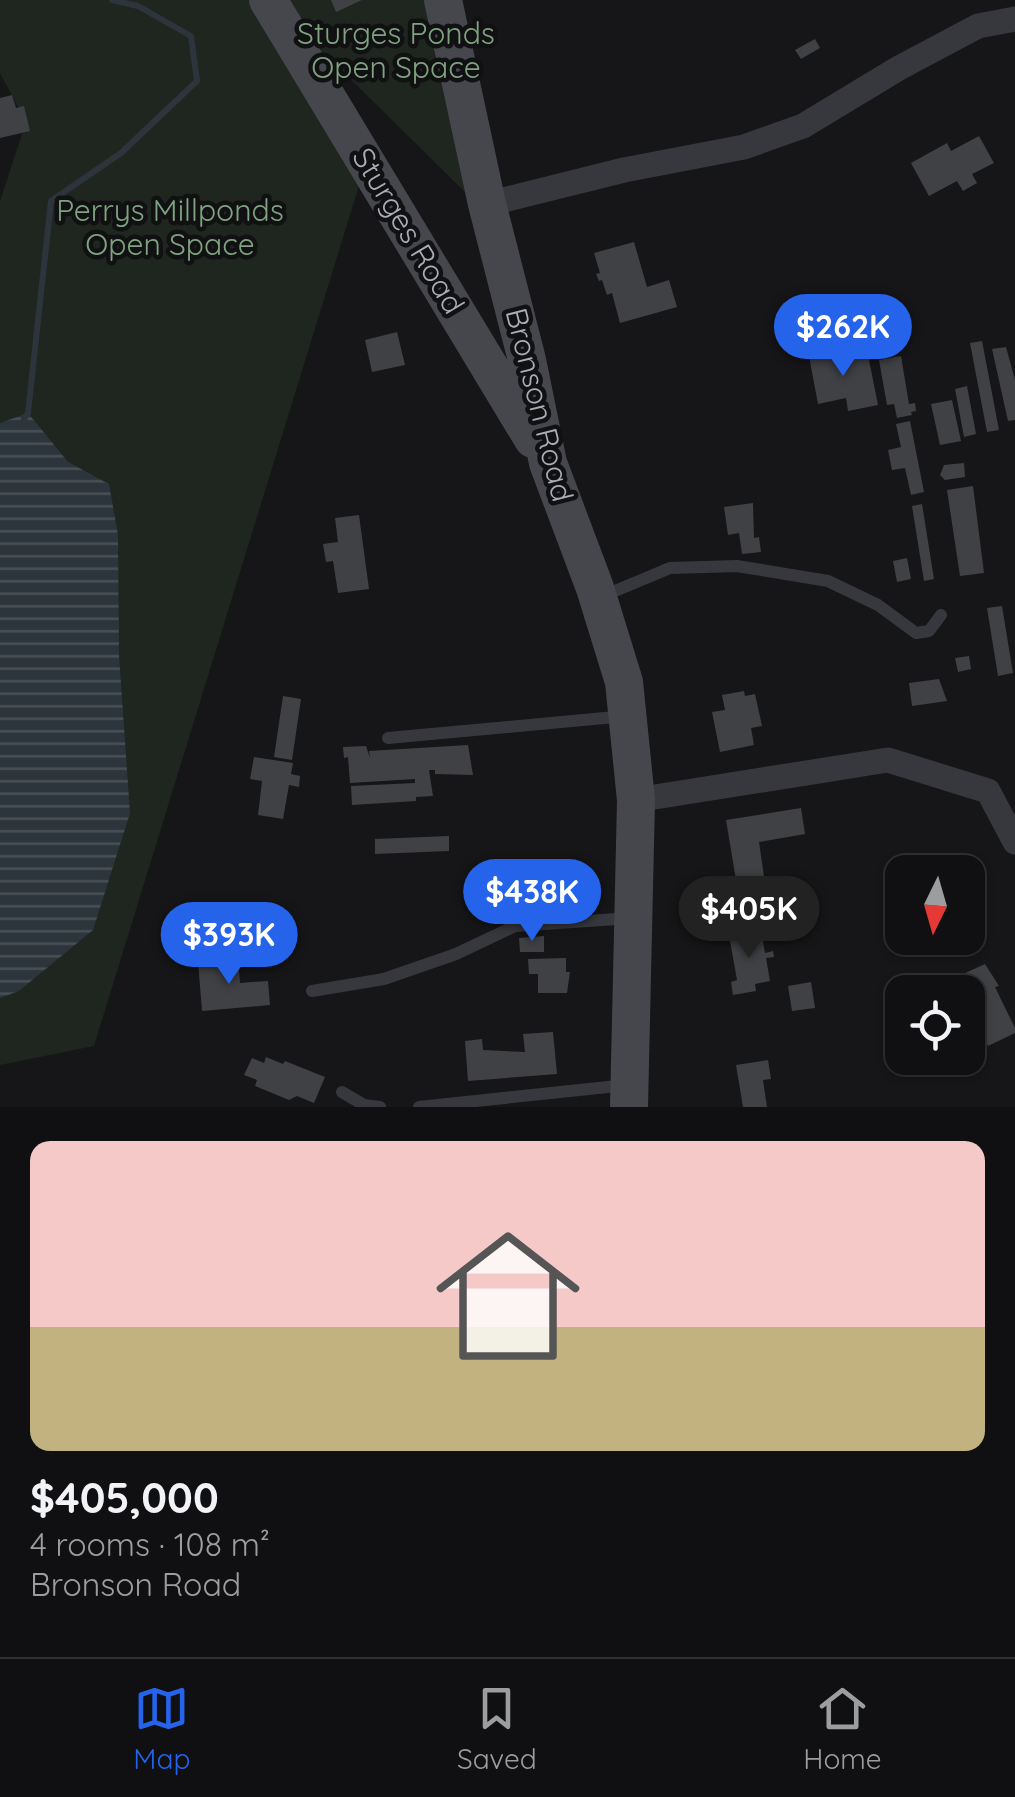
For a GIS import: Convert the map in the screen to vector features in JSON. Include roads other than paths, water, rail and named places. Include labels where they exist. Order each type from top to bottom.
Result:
[{"type":"main road","name":"Sturges Road","points":[[268,0],[548,463]]},
{"type":"main road","name":"Bronson Road","points":[[442,0],[548,463],[624,682],[636,800],[629,1096]]},
{"type":"street","points":[[487,204],[624,170],[744,147],[803,126],[978,26],[1015,20]]},
{"type":"street","points":[[636,800],[888,760],[988,791],[1015,842]]},
{"type":"lane","points":[[598,599],[670,568],[737,566],[828,581],[878,605],[916,633],[928,630],[942,614]]},
{"type":"lane","points":[[388,738],[628,716]]},
{"type":"lane","points":[[312,991],[384,978],[456,954],[515,926],[633,918]]},
{"type":"lane","points":[[342,1092],[364,1105],[380,1107]]},
{"type":"lane","points":[[419,1107],[629,1096]]},
{"type":"waterway","points":[[24,419],[28,413],[51,201],[121,153],[197,81],[191,36],[138,6],[112,0]]},
{"type":"park label","name":"Sturges Ponds Open Space","points":[[396,51]]},
{"type":"park label","name":"Perrys Millponds Open Space","points":[[170,228]]}]
